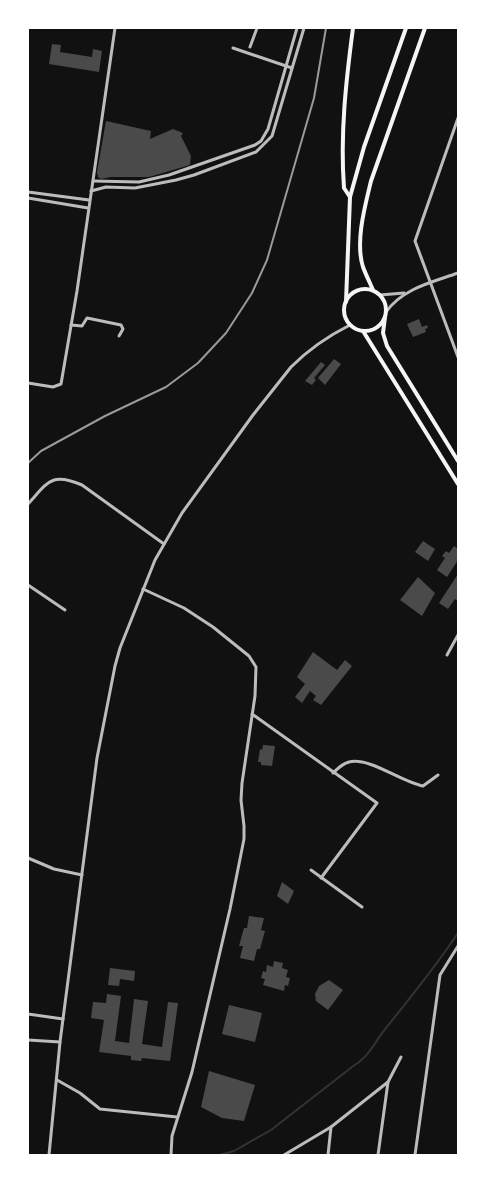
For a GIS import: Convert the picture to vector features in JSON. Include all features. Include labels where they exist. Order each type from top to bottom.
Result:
[{"type":"main road","points":[[350,197],[344,188],[343,125],[346,70],[353,28]]},
{"type":"main road","points":[[406,28],[367,140],[350,197],[346,302],[344,314],[350,325],[363,331],[458,484]]},
{"type":"main road","points":[[373,290],[363,267],[361,257],[362,229],[366,203],[371,181],[425,28]]},
{"type":"main road","points":[[346,302],[354,292],[367,289],[373,290],[384,300],[386,312],[383,333],[387,346],[458,461]]},
{"type":"main road","points":[[363,331],[376,328],[385,317]]},
{"type":"street","points":[[28,383],[53,387],[61,384],[115,28]]},
{"type":"street","points":[[250,47],[256,28]]},
{"type":"street","points":[[93,181],[139,182],[169,175],[255,145],[261,141],[268,129],[297,28]]},
{"type":"street","points":[[91,191],[106,187],[134,188],[162,183],[194,175],[256,152],[272,136],[304,28]]},
{"type":"street","points":[[233,48],[292,68]]},
{"type":"street","points":[[458,118],[416,235],[417,248],[458,357]]},
{"type":"street","points":[[218,157],[220,165]]},
{"type":"street","points":[[28,192],[90,200]]},
{"type":"street","points":[[28,198],[88,208]]},
{"type":"street","points":[[386,312],[391,305],[406,293],[458,273]]},
{"type":"street","points":[[380,295],[406,293]]},
{"type":"street","points":[[71,325],[82,326],[87,318],[121,325],[123,329],[119,336]]},
{"type":"street","points":[[48,1155],[60,1042],[98,745],[120,648],[143,589],[164,544],[202,483],[252,415],[291,367],[302,356],[328,337],[350,325]]},
{"type":"street","points":[[28,504],[47,483],[61,478],[69,480],[82,485],[164,544]]},
{"type":"street","points":[[28,584],[64,610]]},
{"type":"street","points":[[143,589],[184,608],[214,627],[253,660],[256,667],[252,714],[241,800],[244,839],[230,909],[192,1072],[171,1146],[171,1155]]},
{"type":"street","points":[[447,655],[458,635]]},
{"type":"street","points":[[252,714],[377,803],[321,878]]},
{"type":"street","points":[[334,773],[342,764],[357,762],[377,767],[404,781],[423,786],[438,775]]},
{"type":"street","points":[[28,858],[54,869],[82,875]]},
{"type":"street","points":[[311,870],[362,907]]},
{"type":"street","points":[[415,1155],[440,974],[458,946]]},
{"type":"street","points":[[28,1014],[64,1019]]},
{"type":"street","points":[[28,1040],[60,1042]]},
{"type":"street","points":[[378,1155],[388,1082],[401,1057]]},
{"type":"street","points":[[57,1080],[80,1093],[100,1109],[178,1117]]},
{"type":"street","points":[[286,1155],[330,1127],[388,1082]]},
{"type":"street","points":[[328,1155],[330,1127]]},
{"type":"building","points":[[52,44],[61,45],[60,52],[92,57],[93,49],[102,51],[99,72],[49,64]]},
{"type":"building","points":[[106,121],[151,131],[150,139],[173,129],[183,133],[181,136],[191,156],[190,165],[149,177],[111,177],[101,179],[98,177],[97,172]]},
{"type":"building","points":[[419,319],[422,327],[427,325],[428,328],[425,329],[426,332],[413,337],[407,324]]},
{"type":"building","points":[[334,359],[341,364],[325,385],[318,378]]},
{"type":"building","points":[[321,362],[325,365],[314,378],[316,380],[312,385],[305,381]]},
{"type":"building","points":[[423,541],[435,549],[428,561],[415,552]]},
{"type":"building","points":[[454,546],[458,549],[458,560],[447,577],[437,570],[445,558],[442,556],[446,551],[449,553]]},
{"type":"building","points":[[458,574],[458,601],[455,599],[448,609],[439,603]]},
{"type":"building","points":[[418,577],[435,593],[422,616],[400,600]]},
{"type":"building","points":[[313,652],[337,670],[345,660],[352,666],[321,705],[313,700],[316,696],[310,691],[302,703],[295,697],[305,684],[297,677]]},
{"type":"building","points":[[263,745],[275,746],[272,766],[261,765],[261,762],[258,762],[260,749],[262,750]]},
{"type":"building","points":[[282,882],[294,891],[288,904],[277,896]]},
{"type":"building","points":[[249,916],[264,918],[261,930],[265,931],[260,949],[257,949],[254,961],[240,958],[243,946],[239,946],[244,928],[247,928]]},
{"type":"building","points":[[274,961],[283,963],[282,968],[288,970],[286,977],[290,978],[288,986],[285,985],[284,991],[263,985],[265,979],[261,978],[263,971],[266,972],[267,965],[273,967]]},
{"type":"building","points":[[110,968],[135,971],[134,981],[120,979],[119,986],[108,985]]},
{"type":"building","points":[[329,980],[343,990],[328,1010],[316,1001],[315,994],[319,986]]},
{"type":"building","points":[[107,994],[121,996],[115,1041],[129,1043],[134,999],[148,1001],[142,1044],[162,1047],[168,1002],[178,1003],[170,1061],[142,1058],[141,1061],[131,1060],[131,1056],[99,1052],[104,1020],[91,1018],[93,1002],[106,1003]]},
{"type":"building","points":[[229,1005],[262,1013],[255,1042],[222,1034]]},
{"type":"building","points":[[209,1071],[255,1085],[244,1121],[222,1118],[201,1107]]},
{"type":"waterway","points":[[220,1155],[234,1151],[271,1130],[363,1059],[458,933]]},
{"type":"railway","points":[[28,463],[41,451],[105,416],[166,387],[198,363],[226,333],[252,293],[267,260],[314,98],[326,28]]}]
